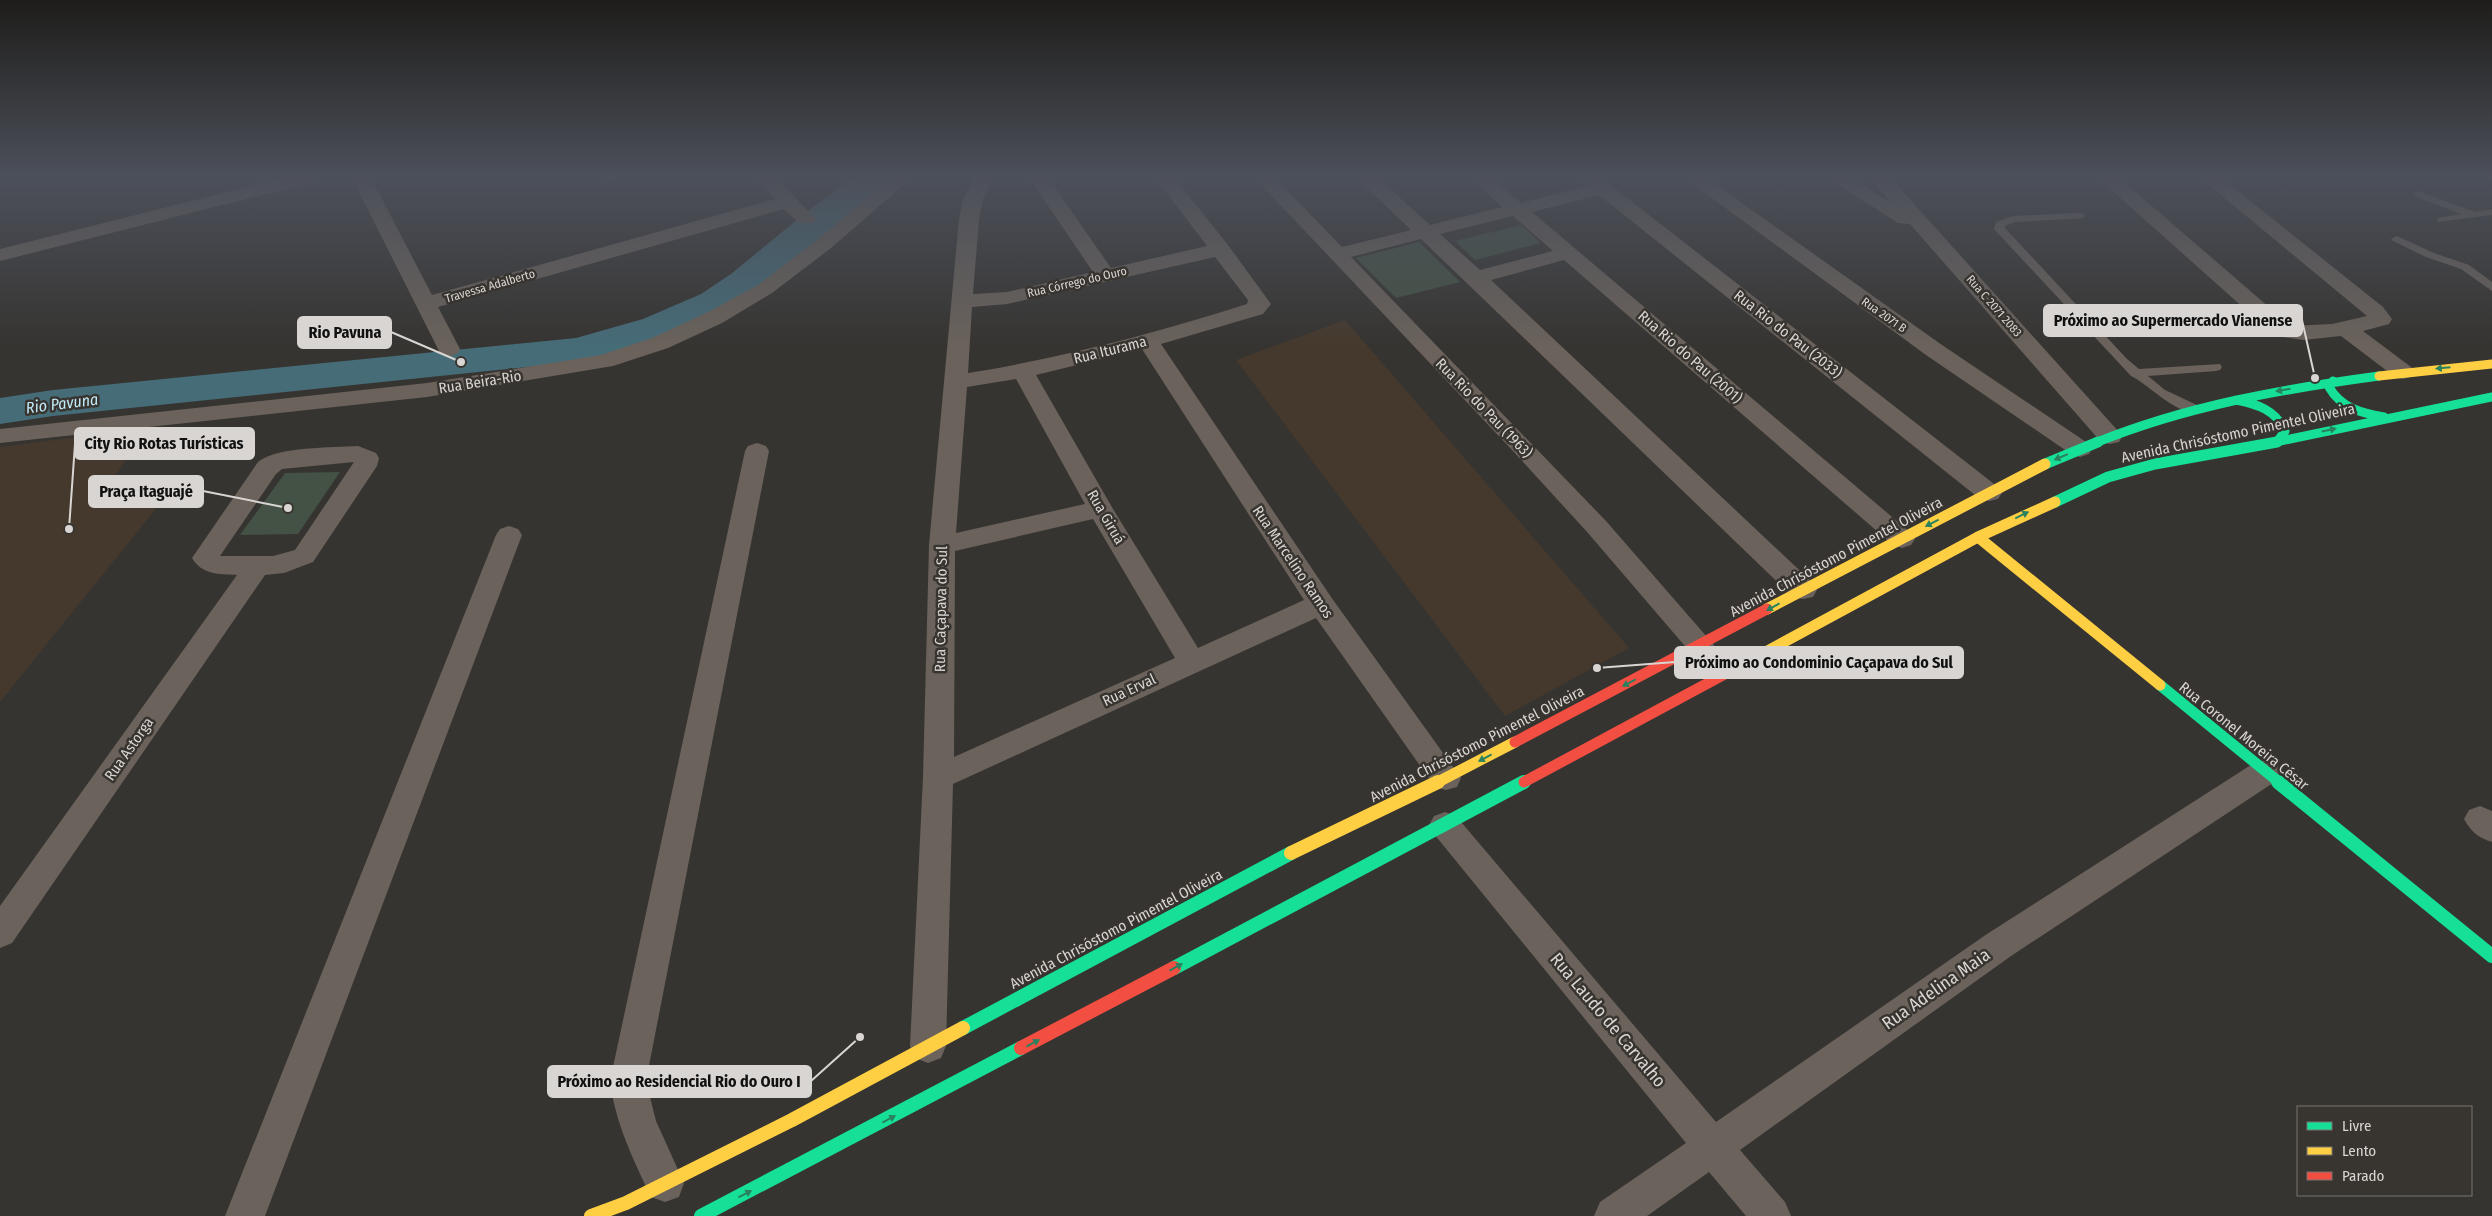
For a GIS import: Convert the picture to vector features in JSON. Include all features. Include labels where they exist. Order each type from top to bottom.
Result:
[{"type":"main road","name":"Avenida Chrisóstomo Pimentel Oliveira","points":[[591,1216],[626,1203],[792,1120],[1266,866],[1446,778],[2042,465],[2110,437],[2194,410],[2234,400],[2333,381],[2403,372],[2492,364]]},
{"type":"main road","points":[[2333,381],[2329,387],[2331,394],[2339,402],[2359,412],[2386,418]]},
{"type":"main road","name":"Avenida Chrisóstomo Pimentel Oliveira","points":[[702,1216],[1445,825],[1975,526],[2108,476],[2164,462],[2277,442],[2492,397]]},
{"type":"main road","points":[[2234,400],[2264,407],[2276,415],[2284,423],[2285,431],[2277,442]]},
{"type":"main road","points":[[1975,526],[1982,497]]},
{"type":"main road","name":"Rua Coronel Moreira César","points":[[1975,526],[2264,772],[2492,956]]},
{"type":"street","points":[[0,255],[89,233]]},
{"type":"street","points":[[389,233],[449,348]]},
{"type":"street","name":"Travessa Adalberto","points":[[425,304],[677,233]]},
{"type":"street","name":"Rua Beira-Rio","points":[[0,436],[427,390],[605,361],[660,342],[714,318],[765,289],[837,233]]},
{"type":"street","name":"Rua Caçapava do Sul","points":[[928,1046],[938,778],[942,545],[957,382],[961,302],[968,233]]},
{"type":"street","points":[[1076,233],[1105,275]]},
{"type":"street","points":[[1208,233],[1221,249]]},
{"type":"street","name":"Rua Rio do Pau (1963)","points":[[1317,233],[1591,520],[1700,645]]},
{"type":"street","points":[[1337,254],[1421,233]]},
{"type":"street","points":[[1425,233],[1476,278],[1803,590]]},
{"type":"street","name":"Rua Rio do Pau (2001)","points":[[1544,233],[1902,539]]},
{"type":"street","name":"Rua Rio do Pau (2033)","points":[[1657,233],[1982,497]]},
{"type":"street","name":"Rua 2071 B","points":[[1770,233],[1934,350],[2080,449]]},
{"type":"street","name":"Rua C 2071 2083","points":[[1927,233],[1966,274],[2110,437]]},
{"type":"street","points":[[2171,233],[2283,330],[2300,334],[2344,328],[2380,319],[2375,312],[2277,233]]},
{"type":"street","name":"Rua Córrego do Ouro","points":[[961,302],[1007,298],[1221,249]]},
{"type":"street","name":"Rua Iturama","points":[[957,382],[986,379],[1148,341],[1255,309],[1260,304],[1258,299],[1221,249]]},
{"type":"street","points":[[1476,278],[1568,253]]},
{"type":"street","points":[[2344,328],[2403,372]]},
{"type":"street","name":"Rua Marcelino Ramos","points":[[1148,341],[1320,604],[1446,778]]},
{"type":"street","name":"Rua Giruá","points":[[1023,371],[1100,509],[1191,661]]},
{"type":"street","points":[[665,1183],[638,1128],[630,1102],[628,1081],[757,451]]},
{"type":"street","points":[[365,455],[368,461],[365,466],[304,556],[288,564],[257,566],[217,564],[211,563],[205,558],[270,465],[284,460],[365,455]]},
{"type":"street","points":[[942,545],[1100,509]]},
{"type":"street","points":[[246,1216],[509,535]]},
{"type":"street","name":"Rua Astorga","points":[[0,933],[257,566]]},
{"type":"street","name":"Rua Erval","points":[[938,778],[1191,661],[1320,604]]},
{"type":"street","name":"Rua Adelina Maia","points":[[1614,1216],[1714,1148],[1999,945],[2264,772]]},
{"type":"street","name":"Rua Laudo de Carvalho","points":[[1445,825],[1771,1216]]},
{"type":"lane","points":[[2003,233],[2135,373],[2161,393],[2194,410]]},
{"type":"lane","points":[[2397,239],[2430,255],[2464,267],[2492,288]]},
{"type":"lane","points":[[2135,373],[2216,367]]},
{"type":"shaded area","points":[[1345,320],[1629,648],[1505,716],[1236,360]]},
{"type":"shaded area","points":[[147,428],[107,488],[175,485],[0,702],[0,447]]},
{"type":"green space","points":[[1489,233],[1530,233],[1541,243],[1475,260],[1455,241]]},
{"type":"green space","points":[[1419,242],[1460,282],[1396,298],[1356,258]]},
{"type":"green space","points":[[340,472],[298,534],[240,535],[285,473]]},
{"type":"waterway","name":"Rio Pavuna","points":[[0,411],[53,403],[576,350],[657,328],[696,312],[745,282],[805,233]]},
{"type":"traffic: fast","points":[[2045,464],[2100,441],[2176,414],[2241,398],[2379,376]]},
{"type":"traffic: fast","points":[[2333,381],[2329,387],[2333,394],[2345,405],[2360,412],[2384,417]]},
{"type":"traffic: fast","points":[[2055,502],[2108,477],[2155,464],[2277,442],[2492,397]]},
{"type":"traffic: fast","points":[[2236,400],[2252,403],[2266,409],[2277,417],[2285,431],[2277,442]]},
{"type":"traffic: fast","points":[[2160,685],[2492,956]]},
{"type":"traffic: fast","points":[[1174,968],[1524,782]]},
{"type":"traffic: fast","points":[[963,1028],[1291,853]]},
{"type":"traffic: fast","points":[[701,1216],[1021,1048]]},
{"type":"traffic: slow","points":[[2379,376],[2492,364]]},
{"type":"traffic: slow","points":[[1767,609],[2045,464]]},
{"type":"traffic: slow","points":[[1736,668],[1978,537],[2055,502]]},
{"type":"traffic: slow","points":[[1978,537],[2160,685]]},
{"type":"traffic: slow","points":[[1291,853],[1446,778],[1515,742]]},
{"type":"traffic: slow","points":[[591,1216],[626,1203],[792,1120],[963,1028]]},
{"type":"traffic: jam","points":[[1515,742],[1767,609]]},
{"type":"traffic: jam","points":[[1524,782],[1736,668]]},
{"type":"traffic: jam","points":[[1021,1048],[1174,968]]},
{"type":"place","name":"Rio Pavuna","points":[[461,362]]},
{"type":"place","name":"Próximo ao Supermercado Vianense","points":[[2315,378]]},
{"type":"place","name":"Praça Itaguajé","points":[[288,508]]},
{"type":"place","name":"City Rio Rotas Turísticas","points":[[69,529]]},
{"type":"place","name":"Próximo ao Condominio Caçapava do Sul","points":[[1597,668]]},
{"type":"place","name":"Próximo ao Residencial Rio do Ouro I","points":[[860,1037]]}]
